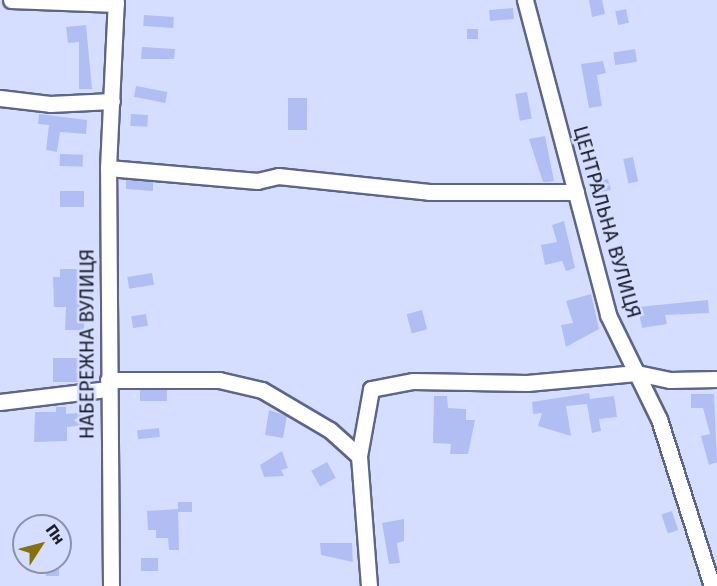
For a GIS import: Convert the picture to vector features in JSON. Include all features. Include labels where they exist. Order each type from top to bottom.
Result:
[{"type":"street","points":[[11,0],[116,2]]},
{"type":"street","name":"ЦЕНТРАЛЬНА ВУЛИЦЯ","points":[[525,0],[608,315],[659,419],[712,586]]},
{"type":"street","name":"НАБЕРЕЖНА ВУЛИЦЯ","points":[[111,586],[108,168],[116,2]]},
{"type":"street","points":[[0,98],[50,104],[112,101]]},
{"type":"street","points":[[108,168],[257,181],[278,176],[429,192],[576,192]]},
{"type":"street","points":[[369,586],[359,456],[371,389],[413,381],[527,383],[637,373],[670,380],[717,379]]},
{"type":"street","points":[[0,402],[108,385],[219,380],[262,390],[330,430],[359,456]]},
{"type":"building","points":[[589,0],[602,0],[605,14],[592,17]]},
{"type":"building","points":[[513,8],[514,19],[490,21],[489,10]]},
{"type":"building","points":[[626,9],[629,23],[618,25],[615,11]]},
{"type":"building","points":[[144,15],[174,17],[173,28],[143,26]]},
{"type":"building","points":[[86,25],[92,89],[79,89],[79,42],[68,43],[66,27]]},
{"type":"building","points":[[467,29],[478,29],[478,39],[467,39]]},
{"type":"building","points":[[142,47],[175,49],[174,59],[141,59]]},
{"type":"building","points":[[635,49],[637,62],[615,65],[613,52]]},
{"type":"building","points":[[603,61],[606,73],[597,75],[602,106],[589,108],[581,64]]},
{"type":"building","points":[[136,86],[167,92],[165,103],[134,97]]},
{"type":"building","points":[[527,92],[532,119],[520,121],[515,94]]},
{"type":"building","points":[[288,98],[307,98],[307,130],[288,130]]},
{"type":"building","points":[[39,114],[87,120],[86,134],[60,132],[57,152],[46,150],[49,125],[38,124]]},
{"type":"building","points":[[131,114],[148,115],[147,127],[130,126]]},
{"type":"building","points":[[545,136],[554,181],[548,182],[543,182],[529,139]]},
{"type":"building","points":[[60,154],[83,155],[83,167],[60,166]]},
{"type":"building","points":[[633,157],[638,181],[628,184],[623,159]]},
{"type":"building","points":[[126,179],[153,182],[153,191],[126,189]]},
{"type":"building","points":[[608,179],[611,190],[601,192],[598,182]]},
{"type":"building","points":[[60,191],[84,191],[84,207],[60,207]]},
{"type":"building","points":[[564,221],[575,268],[566,271],[562,261],[545,265],[541,245],[557,242],[552,225]]},
{"type":"building","points":[[60,269],[86,269],[91,306],[85,306],[84,330],[65,330],[66,307],[54,307],[53,277],[60,277]]},
{"type":"building","points":[[152,273],[154,285],[129,289],[127,277]]},
{"type":"building","points":[[591,294],[599,329],[566,347],[561,325],[573,323],[566,301]]},
{"type":"building","points":[[708,300],[709,313],[665,315],[667,324],[642,328],[638,307]]},
{"type":"building","points":[[422,310],[427,329],[412,333],[407,314]]},
{"type":"building","points":[[146,314],[148,326],[133,328],[131,316]]},
{"type":"building","points":[[53,358],[87,358],[87,382],[53,382]]},
{"type":"building","points":[[140,390],[167,390],[167,401],[140,401]]},
{"type":"building","points":[[589,393],[590,399],[614,396],[617,417],[599,419],[601,431],[592,433],[587,404],[566,406],[571,436],[538,426],[542,413],[533,414],[532,402]]},
{"type":"building","points":[[691,394],[714,394],[717,462],[709,465],[701,436],[710,434],[703,408],[691,408]]},
{"type":"building","points":[[434,396],[447,396],[448,408],[466,409],[466,420],[475,420],[468,454],[450,454],[451,444],[433,443]]},
{"type":"building","points":[[56,407],[66,407],[66,414],[85,412],[86,425],[67,427],[67,441],[34,442],[35,412],[56,412]]},
{"type":"building","points":[[269,410],[287,416],[283,438],[265,435]]},
{"type":"building","points":[[159,428],[160,437],[138,439],[137,430]]},
{"type":"building","points":[[282,451],[288,468],[281,470],[284,476],[264,477],[260,465]]},
{"type":"building","points":[[327,462],[336,478],[320,486],[311,471]]},
{"type":"building","points":[[178,502],[192,502],[192,512],[178,512]]},
{"type":"building","points":[[178,509],[179,550],[169,550],[168,538],[156,538],[156,530],[148,530],[147,511]]},
{"type":"building","points":[[672,511],[678,530],[668,533],[662,514]]},
{"type":"building","points":[[404,519],[404,541],[397,543],[400,563],[389,564],[382,523]]},
{"type":"building","points":[[320,543],[352,543],[353,562],[321,555]]},
{"type":"building","points":[[141,558],[158,558],[158,571],[141,571]]},
{"type":"building","points":[[46,574],[59,574],[59,576],[46,576]]}]
